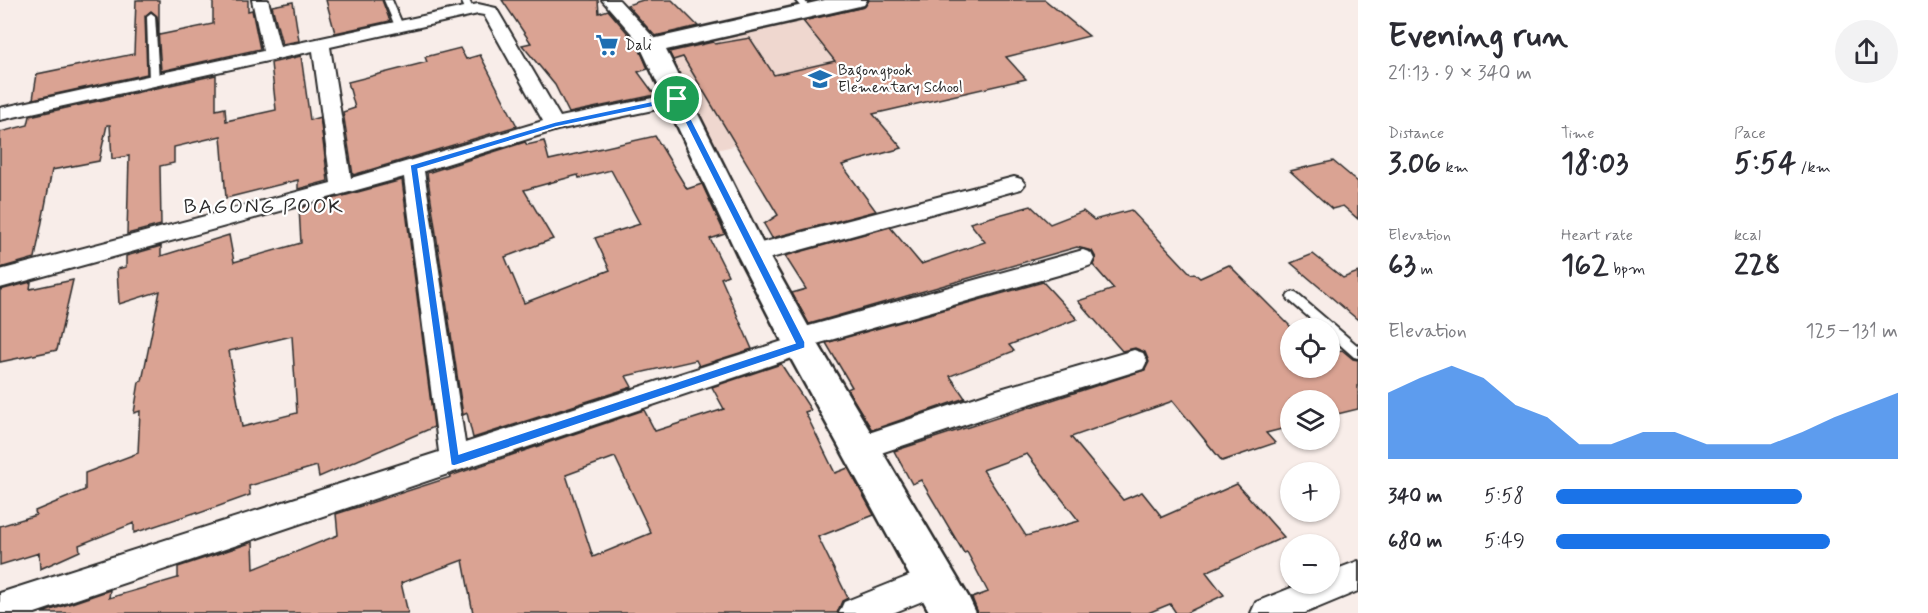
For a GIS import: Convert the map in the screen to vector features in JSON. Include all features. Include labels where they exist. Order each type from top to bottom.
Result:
[{"type":"street","points":[[260,0],[273,56]]},
{"type":"street","points":[[610,0],[652,46],[753,254],[800,342],[954,613]]},
{"type":"street","points":[[652,46],[804,5],[856,0]]},
{"type":"street","points":[[0,114],[321,45],[399,26],[468,5],[490,12],[555,124]]},
{"type":"street","points":[[321,45],[342,188]]},
{"type":"street","points":[[0,279],[342,188],[555,124],[677,99]]},
{"type":"street","points":[[413,167],[454,461]]},
{"type":"street","points":[[753,254],[1014,184]]},
{"type":"street","points":[[14,608],[454,461],[800,342],[1083,259]]},
{"type":"street","points":[[860,448],[997,402],[1134,361]]},
{"type":"street","points":[[1267,613],[1358,576]]},
{"type":"street","points":[[855,613],[936,580]]},
{"type":"lane","points":[[388,0],[399,26]]},
{"type":"lane","points":[[151,16],[154,81]]},
{"type":"lane","points":[[1293,297],[1358,353]]},
{"type":"shaded area","name":"Bagongpook Elementary School","points":[[882,0],[970,92],[716,150],[669,52]]},
{"type":"building","points":[[136,0],[159,0],[159,35],[213,24],[213,0],[248,0],[248,11],[252,10],[260,49],[161,71],[157,16],[151,11],[145,16],[147,74],[33,99],[37,74],[134,54]]},
{"type":"building","points":[[326,0],[382,0],[390,21],[335,33]]},
{"type":"building","points":[[502,0],[598,0],[599,13],[608,10],[638,45],[648,69],[638,72],[655,95],[569,113],[555,85],[522,45],[531,43]]},
{"type":"building","points":[[643,0],[672,0],[698,26],[655,36],[627,5]]},
{"type":"building","points":[[869,0],[1045,0],[1089,36],[1006,57],[1026,79],[873,114],[902,148],[842,165],[876,211],[772,238],[764,224],[778,215],[683,57],[673,60],[669,52],[713,42],[715,44],[750,38],[774,75],[835,61],[803,21],[864,7]]},
{"type":"building","points":[[293,2],[299,41],[282,44],[272,6]]},
{"type":"building","points":[[460,48],[466,59],[480,55],[517,126],[353,175],[343,112],[355,108],[348,82],[427,62],[425,57]]},
{"type":"building","points":[[301,56],[310,120],[320,117],[328,181],[298,189],[298,180],[226,198],[221,136],[174,147],[174,163],[160,166],[161,225],[127,234],[129,156],[112,159],[110,125],[107,125],[99,161],[52,170],[35,258],[0,268],[0,132],[28,125],[30,116],[216,75],[216,110],[225,108],[226,121],[276,110],[271,63]]},
{"type":"building","points":[[655,136],[687,189],[702,184],[725,234],[710,239],[728,275],[721,278],[752,349],[699,366],[696,360],[626,376],[632,387],[473,438],[467,413],[463,415],[427,173],[525,142],[527,145],[544,141],[549,160]],"holes":[[[611,170],[640,224],[595,238],[610,270],[524,303],[505,257],[553,239],[524,190],[578,175],[579,178]]]},
{"type":"building","points":[[1333,161],[1358,182],[1358,219],[1343,206],[1332,209],[1290,171]]},
{"type":"building","points":[[402,180],[434,427],[319,477],[317,466],[249,486],[250,495],[197,514],[197,512],[134,533],[134,523],[79,545],[80,551],[40,569],[39,553],[0,565],[0,526],[36,515],[35,511],[85,490],[85,473],[138,453],[140,411],[134,413],[160,291],[119,304],[117,269],[126,267],[126,256],[161,246],[161,256],[229,235],[234,262],[301,243],[299,208]],"holes":[[[292,336],[297,413],[242,427],[229,351]]]},
{"type":"building","points":[[1031,206],[1050,224],[1083,211],[1094,220],[1131,210],[1191,274],[1194,273],[1200,278],[1229,265],[1282,318],[1280,318],[1280,378],[1340,378],[1340,351],[1358,360],[1358,409],[1340,413],[1340,390],[1280,390],[1280,430],[1266,433],[1275,443],[1222,461],[1173,401],[1071,437],[1123,500],[1142,492],[1162,517],[1237,484],[1281,534],[1280,539],[1206,572],[1224,595],[1186,613],[1176,613],[1170,604],[1148,613],[978,613],[972,598],[988,592],[967,552],[964,553],[921,480],[912,484],[894,451],[1145,370],[1149,362],[1145,352],[1135,348],[1122,351],[1078,301],[1114,289],[1093,265],[1096,258],[1092,251],[1077,247],[809,324],[792,293],[806,289],[785,256],[890,227],[921,264],[985,242],[970,223]],"holes":[[[1027,454],[1079,521],[1026,536],[983,470]]]},
{"type":"building","points":[[1313,254],[1343,278],[1358,272],[1358,320],[1291,263]]},
{"type":"building","points":[[73,280],[57,350],[0,362],[0,290],[31,282],[30,289]]},
{"type":"building","points":[[1043,282],[1077,319],[1009,345],[1014,351],[950,376],[965,398],[872,430],[847,389],[852,387],[826,343]]},
{"type":"building","points":[[781,364],[811,410],[805,412],[835,473],[848,468],[874,515],[818,537],[848,598],[842,601],[837,613],[473,613],[463,560],[401,583],[408,613],[42,613],[110,590],[109,598],[178,578],[178,567],[253,542],[254,569],[338,535],[336,514],[644,410],[655,431],[724,409],[712,387]],"holes":[[[615,457],[651,533],[593,557],[566,475]]]},
{"type":"place","name":"Dali","points":[[607,45]]},
{"type":"place","name":"Bagongpook Elementary School","points":[[820,79]]},
{"type":"district","name":"BAGONG POOK","points":[[264,206]]},
{"type":"route","points":[[677,99],[753,254],[801,345],[454,461],[413,167],[555,124],[677,99]]}]
